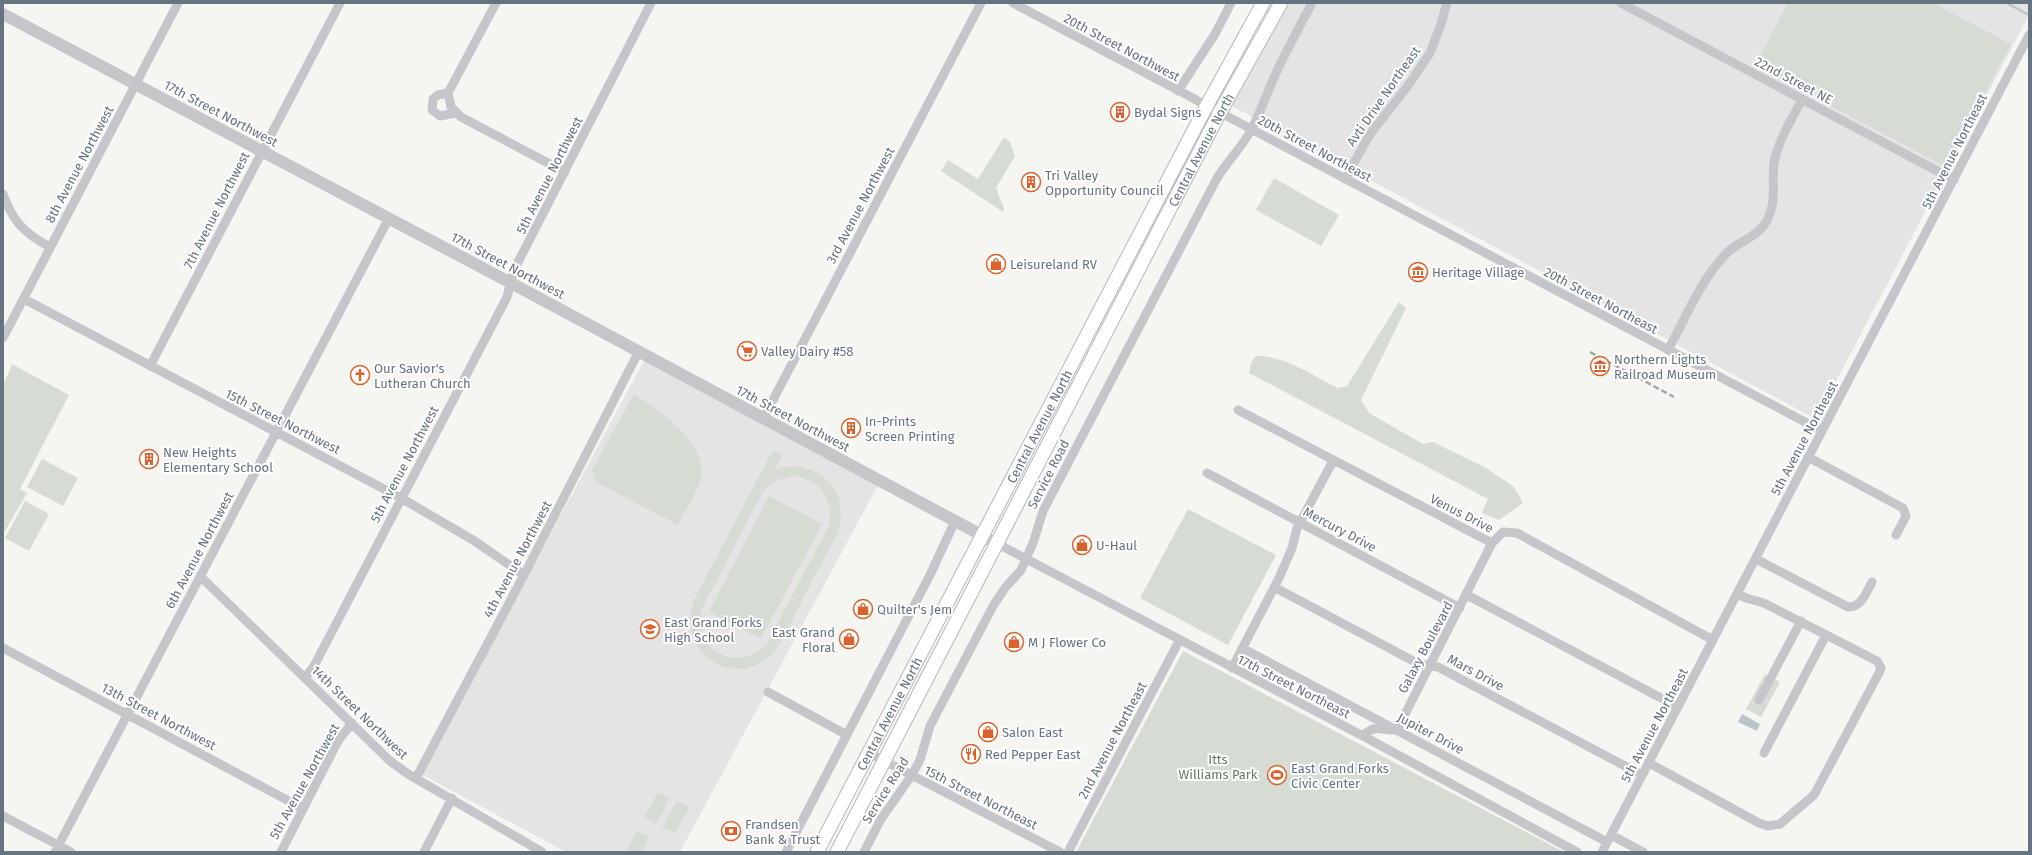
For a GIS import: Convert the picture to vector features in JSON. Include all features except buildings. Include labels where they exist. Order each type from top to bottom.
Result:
[{"type":"main road","name":"Central Avenue North","points":[[817,852],[1206,107],[1263,3]]},
{"type":"main road","name":"Central Avenue North","points":[[837,852],[1220,114],[1281,3]]},
{"type":"street","name":"8th Avenue Northwest","points":[[3,338],[178,3]]},
{"type":"street","name":"7th Avenue Northwest","points":[[150,366],[340,3]]},
{"type":"street","points":[[496,3],[448,93],[449,102],[455,113],[565,172]]},
{"type":"street","name":"5th Avenue Northwest","points":[[305,678],[314,666],[504,302],[514,270],[651,3]]},
{"type":"street","name":"3rd Avenue Northwest","points":[[763,418],[981,3]]},
{"type":"street","name":"20th Street Northwest","points":[[1013,3],[1220,114]]},
{"type":"street","points":[[1178,91],[1215,34],[1231,3]]},
{"type":"street","name":"Service Road","points":[[864,852],[881,819],[912,775],[920,760],[930,726],[993,606],[1005,588],[1018,575],[1037,532],[1043,511],[1212,188],[1224,167],[1245,142],[1252,130],[1274,76],[1312,3]]},
{"type":"street","name":"Avti Drive Northeast","points":[[1345,179],[1370,134],[1407,88],[1430,53],[1447,3]]},
{"type":"street","name":"22nd Street NE","points":[[1621,3],[1954,180]]},
{"type":"street","name":"17th Street Northwest","points":[[3,14],[262,150],[998,544]]},
{"type":"street","name":"5th Avenue Northeast","points":[[1602,852],[2029,35]]},
{"type":"street","points":[[448,93],[438,95],[433,99],[432,110],[440,116],[455,113]]},
{"type":"street","points":[[1668,350],[1717,264],[1735,245],[1757,232],[1765,224],[1774,202],[1774,162],[1784,135],[1802,99]]},
{"type":"street","name":"20th Street Northeast","points":[[1220,114],[1822,431]]},
{"type":"street","points":[[3,194],[9,210],[17,224],[32,237],[50,247]]},
{"type":"street","name":"6th Avenue Northwest","points":[[57,849],[127,713],[389,218]]},
{"type":"street","name":"15th Street Northwest","points":[[24,299],[401,498],[473,540],[524,575]]},
{"type":"street","name":"4th Avenue Northwest","points":[[416,778],[524,575],[639,352]]},
{"type":"street","name":"Venus Drive","points":[[1238,410],[1492,543],[1502,532],[1517,533],[1713,640]]},
{"type":"street","points":[[1808,457],[1903,508],[1906,516],[1896,535]]},
{"type":"street","points":[[1232,668],[1274,587],[1292,548],[1295,533],[1333,461]]},
{"type":"street","name":"Mercury Drive","points":[[1208,473],[1460,608]]},
{"type":"street","points":[[786,852],[930,575],[955,520]]},
{"type":"street","name":"Galaxy Boulevard","points":[[1396,729],[1467,595],[1492,543]]},
{"type":"street","name":"17th Street Northeast","points":[[998,544],[1363,736],[1577,852]]},
{"type":"street","points":[[1756,559],[1848,607],[1857,606],[1861,602],[1872,582]]},
{"type":"street","name":"14th Street Northwest","points":[[200,576],[390,761],[416,778],[542,852]]},
{"type":"street","name":"Mars Drive","points":[[1274,587],[1419,664],[1438,667],[1642,775]]},
{"type":"street","points":[[1649,763],[1759,823],[1768,826],[1780,824],[1814,795],[1880,668],[1877,661],[1801,621],[1764,603],[1737,594]]},
{"type":"street","points":[[1467,595],[1678,707]]},
{"type":"street","points":[[1759,700],[1801,621]]},
{"type":"street","points":[[1764,753],[1826,635]]},
{"type":"street","name":"2nd Avenue Northeast","points":[[1068,852],[1180,641]]},
{"type":"street","name":"13th Street Northwest","points":[[3,648],[302,808]]},
{"type":"street","name":"Jupiter Drive","points":[[1242,648],[1609,838],[1643,852]]},
{"type":"street","points":[[768,692],[847,735]]},
{"type":"street","name":"5th Avenue Northwest","points":[[281,852],[302,808],[340,738],[352,724]]},
{"type":"street","points":[[1363,736],[1376,728],[1396,729]]},
{"type":"street","name":"15th Street Northeast","points":[[869,753],[1060,852]]},
{"type":"street","points":[[424,852],[452,798]]},
{"type":"street","points":[[3,816],[57,849],[71,852]]},
{"type":"shaded area","points":[[1284,3],[2026,3],[2029,5],[2029,15],[1816,419],[1230,105]]},
{"type":"shaded area","name":"East Grand Forks High School","points":[[645,359],[878,485],[680,852],[566,852],[421,774]]},
{"type":"shaded area","points":[[1742,714],[1760,724],[1757,731],[1738,722]]},
{"type":"green space","points":[[1788,3],[1933,3],[2011,44],[1946,167],[1755,66]]},
{"type":"green space","points":[[1004,137],[1010,142],[1015,156],[996,188],[1004,209],[1003,212],[941,171],[948,160],[978,179]]},
{"type":"green space","points":[[1274,178],[1339,215],[1321,246],[1256,210]]},
{"type":"green space","points":[[1399,302],[1406,308],[1361,400],[1369,413],[1423,444],[1433,442],[1486,468],[1514,487],[1523,503],[1499,520],[1482,513],[1488,499],[1249,373],[1251,363],[1256,356],[1267,357],[1298,367],[1338,388],[1347,386]]},
{"type":"green space","points":[[10,363],[69,395],[20,489],[27,493],[5,531],[3,530],[3,385],[12,365]]},
{"type":"green space","points":[[634,394],[657,410],[681,431],[691,443],[698,455],[702,468],[700,481],[693,498],[678,525],[596,482],[592,470]]},
{"type":"green space","points":[[773,450],[782,454],[775,470],[791,467],[805,468],[818,473],[828,482],[836,493],[840,506],[840,520],[836,536],[778,647],[770,656],[754,666],[738,669],[722,666],[709,659],[698,647],[692,633],[690,616],[695,598]],"holes":[[[794,476],[811,482],[824,493],[830,508],[829,526],[767,643],[756,653],[743,657],[731,658],[720,654],[710,646],[704,636],[700,624],[702,609],[763,491],[777,480]]]},
{"type":"green space","points":[[42,459],[78,478],[63,506],[27,487]]},
{"type":"green space","points":[[769,496],[822,524],[761,639],[709,612]]},
{"type":"green space","points":[[25,501],[49,514],[29,551],[5,538]]},
{"type":"green space","points":[[1188,509],[1276,555],[1228,645],[1140,598]]},
{"type":"green space","name":"Itts Williams Park","points":[[1183,651],[1564,852],[1076,852]]},
{"type":"green space","points":[[1765,674],[1780,682],[1761,717],[1746,709]]},
{"type":"green space","points":[[658,792],[670,798],[656,824],[644,817]]},
{"type":"green space","points":[[677,801],[689,807],[675,833],[663,827]]},
{"type":"green space","points":[[637,831],[649,837],[641,852],[626,852]]},
{"type":"waterway","points":[[2007,3],[2027,14]]},
{"type":"railway","points":[[1590,352],[1674,397]]},
{"type":"place","name":"Bydal Signs","points":[[1120,112]]},
{"type":"place","name":"Tri Valley Opportunity Council","points":[[1031,182]]},
{"type":"place","name":"Leisureland RV","points":[[996,264]]},
{"type":"place","name":"Heritage Village","points":[[1418,272]]},
{"type":"place","name":"Valley Dairy #58","points":[[747,351]]},
{"type":"place","name":"Northern Lights Railroad Museum","points":[[1600,366]]},
{"type":"place","name":"Our Savior's Lutheran Church","points":[[360,375]]},
{"type":"place","name":"In-Prints Screen Printing","points":[[851,428]]},
{"type":"place","name":"New Heights Elementary School","points":[[149,459]]},
{"type":"place","name":"U-Haul","points":[[1082,545]]},
{"type":"place","name":"Quilter's Jem","points":[[863,609]]},
{"type":"place","name":"East Grand Forks High School","points":[[650,629]]},
{"type":"place","name":"East Grand Floral","points":[[849,639]]},
{"type":"place","name":"M J Flower Co","points":[[1014,642]]},
{"type":"place","name":"Salon East","points":[[988,732]]},
{"type":"place","name":"Red Pepper East","points":[[971,754]]},
{"type":"place","name":"East Grand Forks Civic Center","points":[[1277,775]]},
{"type":"place","name":"Frandsen Bank & Trust","points":[[731,831]]}]
